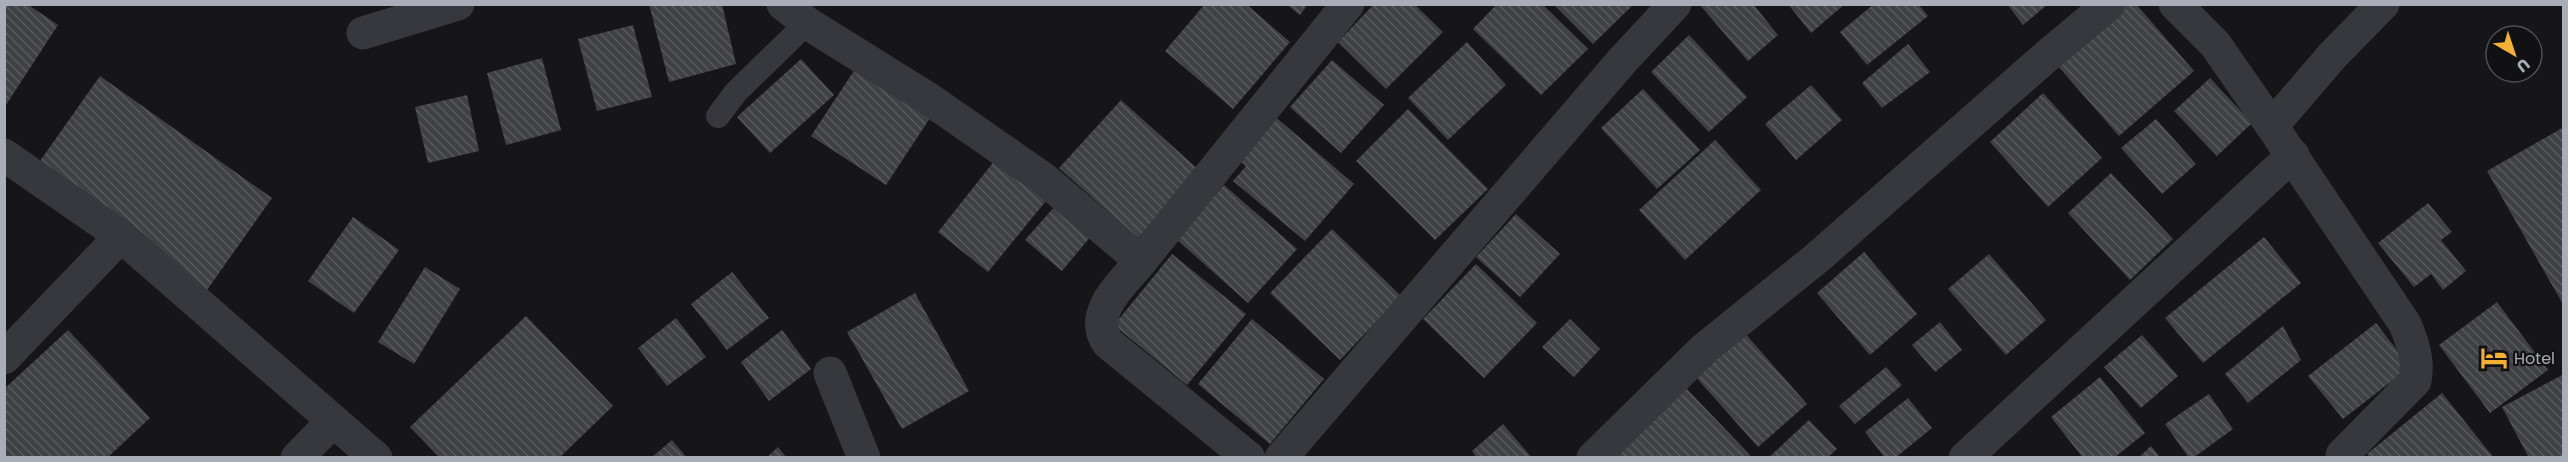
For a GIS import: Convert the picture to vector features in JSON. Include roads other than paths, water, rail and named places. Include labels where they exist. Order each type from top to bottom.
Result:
[{"type":"street","points":[[363,33],[458,4]]},
{"type":"street","points":[[1249,458],[1108,343],[1102,336],[1101,317],[1108,301],[1348,4]]},
{"type":"street","points":[[1281,458],[1622,61],[1675,4]]},
{"type":"street","points":[[1593,458],[1704,349],[1817,258],[2109,4]]},
{"type":"street","points":[[2175,4],[2215,44],[2293,155],[2405,324],[2415,348],[2418,364],[2415,381],[2342,457]]},
{"type":"street","points":[[2272,126],[2368,10]]},
{"type":"street","points":[[795,14],[929,99],[1044,180],[1141,261]]},
{"type":"street","points":[[4,155],[121,236],[375,458]]},
{"type":"street","points":[[1965,458],[2293,155]]},
{"type":"street","points":[[4,358],[121,236]]},
{"type":"street","points":[[830,373],[864,458]]},
{"type":"street","points":[[297,458],[332,422]]},
{"type":"lane","points":[[718,116],[795,14]]},
{"type":"place","name":"Hotel","points":[[2494,358]]}]
